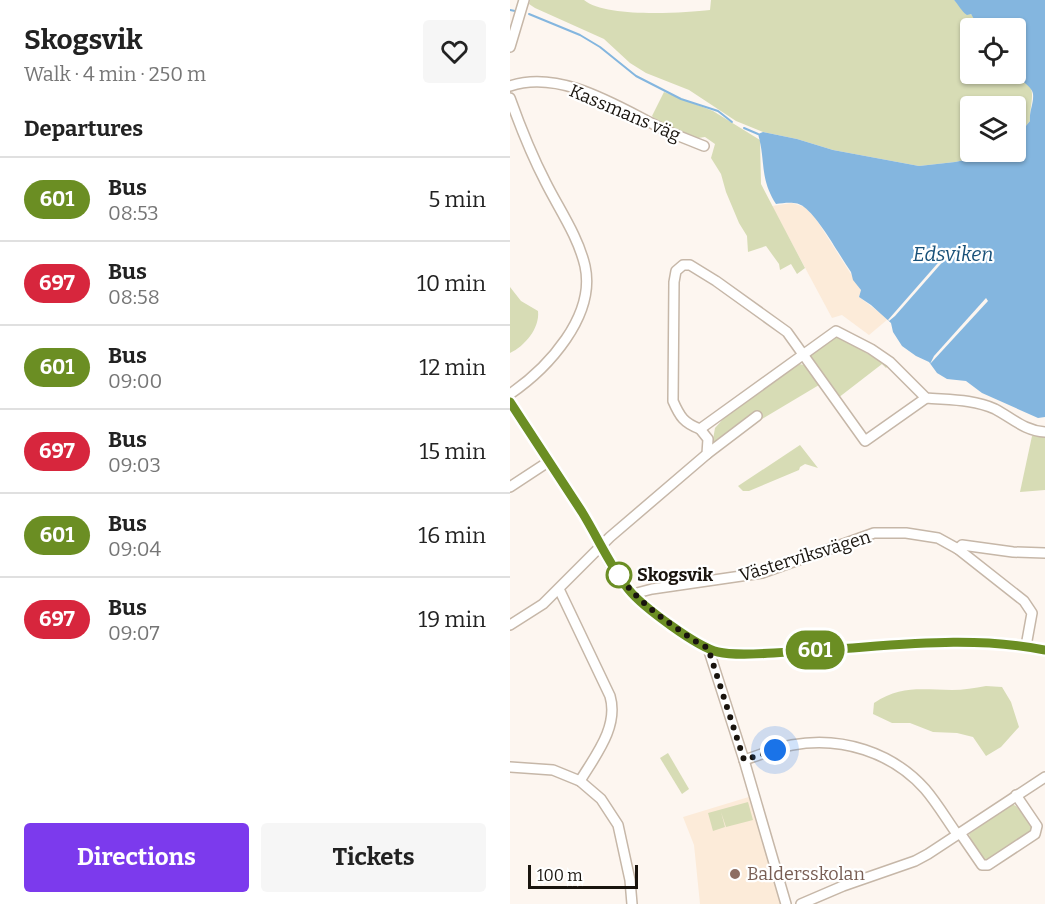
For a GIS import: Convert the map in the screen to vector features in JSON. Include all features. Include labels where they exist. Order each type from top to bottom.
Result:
[{"type":"street","points":[[510,47],[522,8]]},
{"type":"street","name":"Kassmans väg","points":[[510,86],[531,82],[575,88],[704,147]]},
{"type":"street","points":[[510,98],[544,180],[568,224],[585,266],[586,280],[585,297],[580,312],[560,347],[548,363],[510,394]]},
{"type":"street","points":[[707,454],[708,439],[700,429],[687,424],[678,412],[674,401],[674,282],[676,271],[683,265],[690,265],[716,281],[787,332],[865,441],[926,398]]},
{"type":"street","points":[[700,429],[836,331],[871,349],[890,362],[926,398],[970,402],[994,409],[1036,432],[1045,432]]},
{"type":"street","points":[[510,402],[633,594],[677,629],[708,648],[719,652],[744,653],[904,643],[995,643],[1045,650]]},
{"type":"street","points":[[510,625],[543,604],[610,537],[707,454],[757,416]]},
{"type":"street","points":[[510,487],[548,462]]},
{"type":"street","name":"Västerviksvägen","points":[[633,594],[651,589],[762,573],[874,533],[906,533],[938,538],[958,549],[962,544],[1013,552],[1045,553]]},
{"type":"street","points":[[958,549],[1029,607],[1032,614],[1026,646]]},
{"type":"street","points":[[559,589],[613,706],[606,738],[580,781]]},
{"type":"street","points":[[708,648],[786,904]]},
{"type":"street","points":[[744,760],[791,745],[823,741],[843,743],[868,750],[904,770],[925,789],[981,865],[987,865],[1035,834],[1037,826],[1016,795]]},
{"type":"street","points":[[510,768],[553,770],[580,781],[601,799],[618,825],[630,880],[632,904]]},
{"type":"street","points":[[801,904],[833,890],[915,861],[1045,777]]},
{"type":"shaded area","points":[[792,203],[805,207],[816,219],[861,290],[859,297],[888,319],[869,335],[842,315],[832,318],[772,206]]},
{"type":"shaded area","name":"Baldersskolan","points":[[752,796],[781,904],[700,904],[694,845],[683,817]]},
{"type":"green space","points":[[530,0],[584,0],[594,6],[609,10],[663,13],[710,10],[711,0],[954,0],[975,18],[960,18],[960,84],[1026,83],[1030,87],[1032,98],[1030,121],[1026,126],[1026,96],[960,96],[960,161],[919,166],[833,150],[763,132],[736,121],[689,90],[646,73],[630,63],[604,39],[529,4]]},
{"type":"green space","points":[[664,92],[713,111],[760,140],[761,184],[805,268],[797,274],[791,264],[780,270],[779,264],[766,246],[748,252],[747,236],[726,192],[721,174],[711,158],[715,144],[705,137],[691,139],[657,122],[652,116]]},
{"type":"green space","points":[[510,287],[521,301],[538,311],[538,317],[530,336],[510,353]]},
{"type":"green space","points":[[836,337],[840,337],[888,366],[886,368],[882,364],[838,398],[810,357],[812,353]]},
{"type":"green space","points":[[799,364],[805,365],[819,385],[762,419],[757,413],[712,445],[715,428],[725,417]]},
{"type":"green space","points":[[1032,436],[1045,436],[1045,490],[1020,492]]},
{"type":"green space","points":[[800,445],[818,468],[805,464],[799,470],[749,491],[743,491],[738,486]]},
{"type":"green space","points":[[986,686],[1002,687],[1011,702],[1019,727],[1001,747],[986,756],[973,737],[957,733],[933,732],[910,723],[892,723],[873,714],[874,703],[893,693],[921,689],[956,690]]},
{"type":"green space","points":[[668,753],[689,789],[682,794],[660,758]]},
{"type":"green space","points":[[748,802],[753,820],[726,827],[721,812],[725,827],[713,831],[708,813]]},
{"type":"green space","points":[[1012,804],[1033,827],[1032,832],[988,862],[983,862],[969,834]]},
{"type":"water","name":"Edsviken","points":[[954,0],[1045,0],[1045,417],[1038,418],[982,393],[966,381],[947,379],[937,373],[929,362],[902,346],[893,332],[891,323],[859,297],[861,290],[853,280],[851,272],[816,220],[801,205],[776,204],[765,177],[758,134],[763,132],[833,150],[919,166],[960,161],[1026,162],[1026,126],[1030,121],[1033,97],[1032,91],[1026,84],[1026,18],[973,18],[971,14],[965,13]]},
{"type":"pier","points":[[944,256],[946,258],[889,321],[888,320]]},
{"type":"pier","points":[[986,298],[988,301],[930,364],[934,356]]},
{"type":"waterway","points":[[510,10],[515,11]]},
{"type":"waterway","points":[[529,14],[580,35],[600,47],[636,76],[681,99],[718,111],[732,122]]},
{"type":"waterway","points":[[744,128],[758,134]]},
{"type":"bus line","name":"601","points":[[510,402],[631,592],[701,645],[719,652],[744,653],[904,643],[995,643],[1045,650]]},
{"type":"place","name":"Skogsvik","points":[[619,575]]},
{"type":"place","name":"Baldersskolan","points":[[735,874]]},
{"type":"route","points":[[619,575],[617,573],[631,592],[648,607],[677,629],[708,648],[744,760],[775,750]]}]
